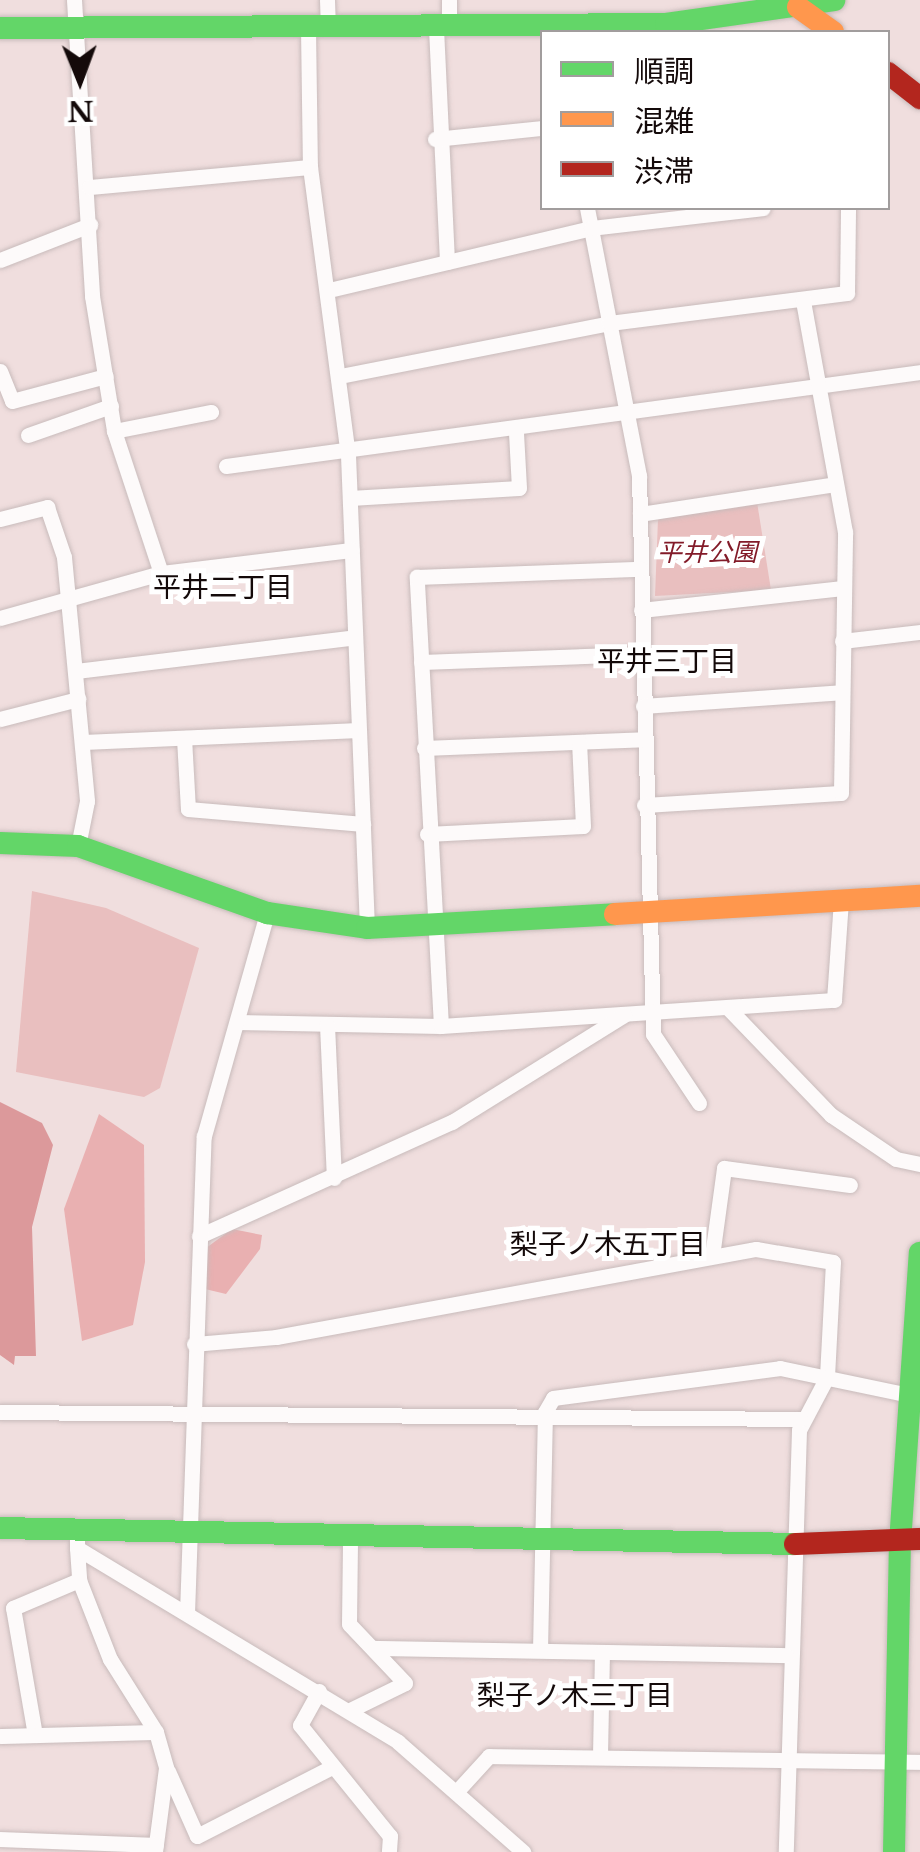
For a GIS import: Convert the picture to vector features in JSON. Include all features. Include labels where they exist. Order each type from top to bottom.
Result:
[{"type":"street","points":[[74,0],[90,225],[114,431],[161,573]]},
{"type":"street","points":[[328,0],[318,28],[310,166],[348,455],[367,928]]},
{"type":"street","points":[[446,262],[434,139],[442,28],[448,0]]},
{"type":"street","points":[[0,28],[671,28],[834,0]]},
{"type":"street","points":[[798,7],[830,30]]},
{"type":"street","points":[[890,75],[920,98]]},
{"type":"street","points":[[434,139],[540,128]]},
{"type":"street","points":[[89,187],[310,166]]},
{"type":"street","points":[[587,210],[628,417],[640,514],[646,914],[652,1012],[658,1043],[699,1104]]},
{"type":"street","points":[[329,290],[591,228],[745,210]]},
{"type":"street","points":[[340,376],[609,323],[847,293],[848,210]]},
{"type":"street","points":[[0,260],[90,225]]},
{"type":"street","points":[[644,806],[841,793],[843,588],[836,484],[803,300]]},
{"type":"street","points":[[0,371],[12,400],[106,376]]},
{"type":"street","points":[[226,466],[348,455],[920,372]]},
{"type":"street","points":[[28,436],[111,406]]},
{"type":"street","points":[[114,431],[211,412]]},
{"type":"street","points":[[350,498],[519,488],[516,432]]},
{"type":"street","points":[[640,514],[836,484]]},
{"type":"street","points":[[0,519],[47,506],[70,603],[83,742],[78,846]]},
{"type":"street","points":[[0,618],[70,603],[161,573],[352,550]]},
{"type":"street","points":[[441,1026],[417,577],[640,569]]},
{"type":"street","points":[[641,610],[843,588]]},
{"type":"street","points":[[842,641],[920,632]]},
{"type":"street","points":[[76,671],[355,637]]},
{"type":"street","points":[[420,662],[642,654]]},
{"type":"street","points":[[643,706],[841,692]]},
{"type":"street","points":[[0,719],[78,699]]},
{"type":"street","points":[[83,742],[359,730]]},
{"type":"street","points":[[184,738],[188,808],[363,824]]},
{"type":"street","points":[[424,748],[644,739]]},
{"type":"street","points":[[428,834],[583,826],[580,742]]},
{"type":"street","points":[[0,843],[78,846],[267,913],[367,928],[434,928],[920,896]]},
{"type":"street","points":[[236,1022],[441,1026],[834,1000],[841,900]]},
{"type":"street","points":[[187,1613],[190,1416],[204,1136],[267,913]]},
{"type":"street","points":[[728,1008],[831,1115],[896,1160],[920,1164]]},
{"type":"street","points":[[198,1236],[334,1178],[489,1102],[626,1014]]},
{"type":"street","points":[[327,1025],[334,1178]]},
{"type":"street","points":[[712,1256],[724,1168],[850,1185]]},
{"type":"street","points":[[194,1344],[276,1337],[756,1249],[834,1262],[827,1377],[800,1419],[782,1760],[786,1852]]},
{"type":"street","points":[[894,1852],[891,1761],[910,1541],[920,1254]]},
{"type":"street","points":[[540,1650],[544,1412],[553,1398],[724,1370],[827,1377],[913,1389]]},
{"type":"street","points":[[0,1412],[387,1421],[544,1412],[800,1419]]},
{"type":"street","points":[[0,1528],[77,1539],[188,1533],[793,1544],[910,1541]]},
{"type":"street","points":[[350,1537],[350,1624],[405,1683],[350,1710]]},
{"type":"street","points":[[77,1539],[79,1580],[110,1659],[156,1732],[166,1768],[197,1836],[332,1767]]},
{"type":"street","points":[[77,1539],[187,1613],[350,1710],[458,1790],[517,1850]]},
{"type":"street","points":[[35,1735],[13,1608],[79,1580]]},
{"type":"street","points":[[374,1648],[786,1655]]},
{"type":"street","points":[[600,1756],[602,1652]]},
{"type":"street","points":[[319,1691],[300,1725],[390,1836],[389,1852]]},
{"type":"street","points":[[0,1736],[156,1732]]},
{"type":"street","points":[[458,1790],[490,1756],[920,1762]]},
{"type":"street","points":[[0,1839],[155,1848],[166,1768]]},
{"type":"green space","name":"平井公園","points":[[757,502],[771,590],[655,596],[658,519]]},
{"type":"green space","points":[[32,891],[106,908],[199,948],[160,1088],[144,1097],[16,1072]]},
{"type":"shaded area","points":[[0,1102],[42,1123],[53,1145],[32,1227],[36,1356],[15,1356],[14,1365],[0,1355]]},
{"type":"shaded area","points":[[99,1114],[144,1145],[145,1262],[133,1325],[82,1341],[64,1209]]},
{"type":"shaded area","points":[[232,1229],[262,1235],[260,1249],[226,1294],[205,1289],[206,1248]]},
{"type":"traffic: fast","points":[[0,28],[666,24],[834,0]]},
{"type":"traffic: fast","points":[[0,843],[78,846],[267,913],[367,928],[615,914]]},
{"type":"traffic: fast","points":[[894,1852],[900,1543],[920,1253]]},
{"type":"traffic: fast","points":[[0,1528],[795,1544]]},
{"type":"traffic: slow","points":[[798,7],[830,30]]},
{"type":"traffic: slow","points":[[615,914],[920,896]]},
{"type":"traffic: jam","points":[[890,75],[920,98]]},
{"type":"traffic: jam","points":[[795,1544],[920,1539]]},
{"type":"district","name":"平井二丁目","points":[[223,588]]},
{"type":"district","name":"平井三丁目","points":[[667,662]]},
{"type":"district","name":"梨子ノ木五丁目","points":[[608,1245]]},
{"type":"district","name":"梨子ノ木三丁目","points":[[575,1696]]}]
